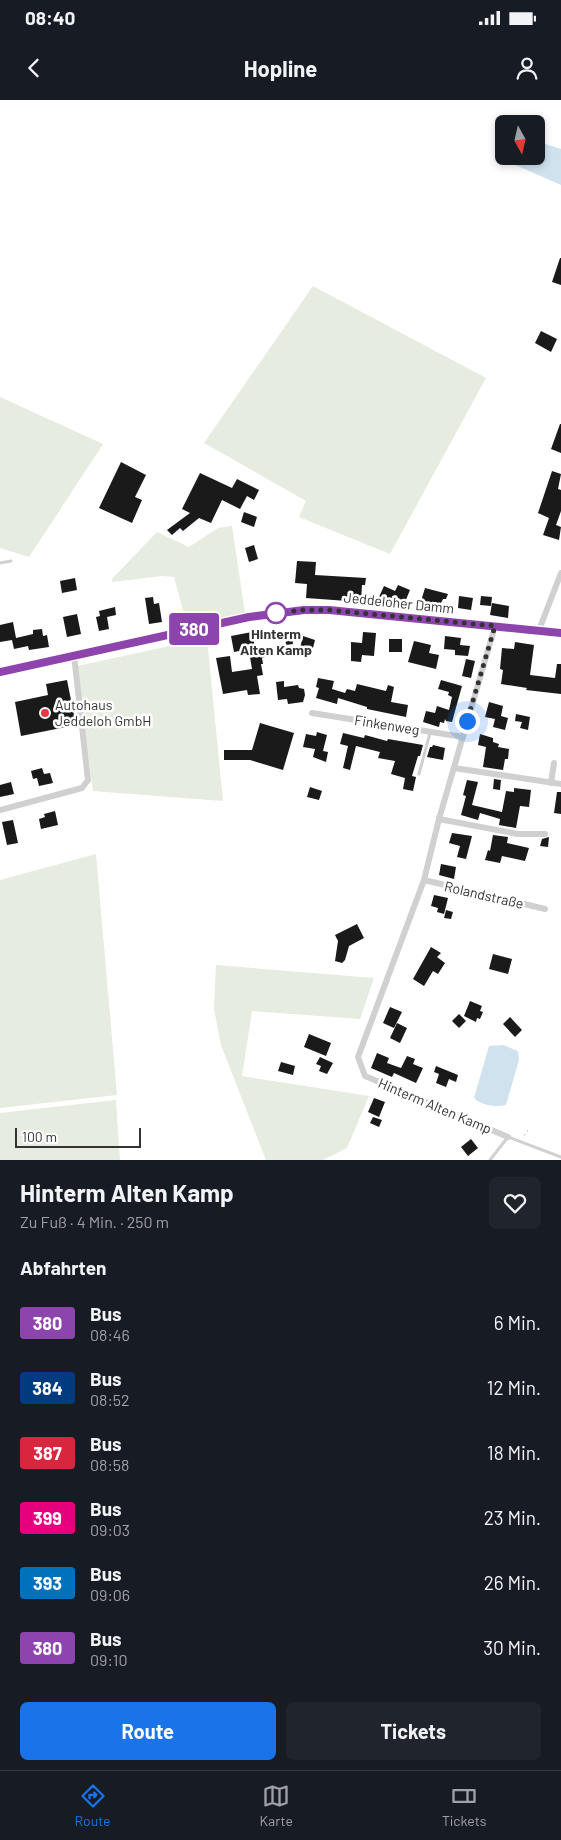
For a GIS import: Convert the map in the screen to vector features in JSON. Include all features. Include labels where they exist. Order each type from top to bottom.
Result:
[{"type":"main road","name":"Jeddeloher Damm","points":[[0,672],[249,617],[304,610],[329,610],[561,633]]},
{"type":"street","points":[[539,630],[561,574]]},
{"type":"street","name":"Hinterm Alten Kamp","points":[[495,626],[439,819],[424,880],[358,1057],[364,1076],[508,1137]]},
{"type":"street","points":[[0,810],[82,788],[88,780],[74,656]]},
{"type":"street","name":"Finkenweg","points":[[312,713],[463,737]]},
{"type":"street","points":[[550,783],[554,762]]},
{"type":"street","points":[[454,768],[561,784]]},
{"type":"street","points":[[439,819],[518,834],[545,834]]},
{"type":"street","name":"Rolandstraße","points":[[424,880],[545,909]]},
{"type":"lane","points":[[0,563],[11,561]]},
{"type":"lane","points":[[418,774],[430,732]]},
{"type":"lane","points":[[508,1137],[561,1157]]},
{"type":"lane","name":"Hinterm Alten Kamp","points":[[490,1160],[508,1137]]},
{"type":"path","points":[[521,1142],[529,1128]]},
{"type":"shaded area","points":[[313,286],[486,378],[390,554],[299,517],[306,501],[204,443]]},
{"type":"shaded area","points":[[0,397],[103,444],[29,557],[0,548]]},
{"type":"shaded area","points":[[232,526],[245,613],[187,625],[174,577],[162,576],[112,582],[112,579],[157,532],[189,547],[218,528]]},
{"type":"shaded area","points":[[207,638],[223,801],[93,791],[77,666]]},
{"type":"shaded area","points":[[96,854],[117,1095],[0,1108],[0,880]]},
{"type":"shaded area","points":[[216,965],[374,978],[360,1019],[252,1011],[242,1076],[369,1096],[347,1148],[323,1160],[266,1160],[221,1045],[214,1009]]},
{"type":"shaded area","points":[[116,1100],[120,1160],[0,1160],[0,1113]]},
{"type":"water","points":[[545,144],[561,149],[561,185],[515,165],[545,165]]},
{"type":"water","points":[[503,1045],[518,1051],[519,1060],[506,1105],[493,1106],[477,1101],[474,1098],[489,1046]]},
{"type":"building","points":[[561,258],[561,285],[552,282]]},
{"type":"building","points":[[541,331],[557,339],[551,352],[535,343]]},
{"type":"building","points":[[561,424],[561,453],[551,449]]},
{"type":"building","points":[[121,462],[146,475],[135,497],[142,500],[132,523],[99,508]]},
{"type":"building","points":[[552,471],[561,474],[558,489],[561,490],[561,511],[556,525],[561,527],[559,540],[543,535],[549,518],[538,513]]},
{"type":"building","points":[[200,473],[232,488],[237,479],[259,490],[254,500],[247,496],[240,509],[222,500],[211,523],[199,518],[183,531],[180,528],[172,535],[167,530],[190,513],[182,509]]},
{"type":"building","points":[[244,512],[257,517],[254,527],[241,522]]},
{"type":"building","points":[[254,545],[258,559],[249,562],[245,548]]},
{"type":"building","points":[[297,561],[316,562],[315,575],[366,578],[365,585],[362,585],[361,602],[306,598],[307,584],[295,583]]},
{"type":"building","points":[[75,578],[77,590],[62,593],[60,581]]},
{"type":"building","points":[[398,585],[410,590],[405,602],[394,596],[391,602],[379,597],[384,586],[395,591]]},
{"type":"building","points":[[425,588],[448,594],[440,605],[421,601]]},
{"type":"building","points":[[459,596],[473,598],[471,610],[458,608]]},
{"type":"building","points":[[481,596],[492,597],[491,606],[480,605]]},
{"type":"building","points":[[153,597],[154,604],[159,603],[162,622],[149,624],[145,598]]},
{"type":"building","points":[[492,603],[509,606],[508,618],[490,615]]},
{"type":"building","points":[[115,607],[116,615],[107,617],[109,629],[99,631],[96,617],[100,616],[99,611]]},
{"type":"building","points":[[77,614],[81,634],[67,637],[63,617]]},
{"type":"building","points":[[13,622],[16,638],[33,634],[33,630],[42,629],[43,636],[47,635],[49,647],[29,650],[28,646],[14,649],[12,640],[0,642],[0,625]]},
{"type":"building","points":[[252,632],[255,648],[234,652],[231,636]]},
{"type":"building","points":[[363,632],[376,633],[374,656],[362,655],[361,662],[351,661],[351,642],[362,643]]},
{"type":"building","points":[[292,634],[293,644],[286,645],[285,635]]},
{"type":"building","points":[[303,636],[315,640],[311,656],[299,652]]},
{"type":"building","points":[[445,636],[461,638],[460,645],[470,646],[468,656],[455,655],[455,650],[444,649]]},
{"type":"building","points":[[389,639],[402,639],[402,652],[389,652]]},
{"type":"building","points":[[414,641],[431,645],[429,653],[439,655],[436,669],[408,662]]},
{"type":"building","points":[[515,642],[534,645],[530,675],[555,678],[557,664],[561,664],[561,694],[526,690],[527,688],[501,684],[503,670],[500,669],[502,648],[514,649]]},
{"type":"building","points":[[264,649],[265,657],[262,658],[263,664],[261,664],[263,675],[257,676],[260,694],[248,695],[247,690],[223,694],[216,658],[230,656],[232,672],[252,669],[249,651]]},
{"type":"building","points":[[466,659],[475,661],[471,678],[462,676]]},
{"type":"building","points":[[318,678],[334,681],[332,689],[345,693],[347,689],[355,691],[357,684],[386,691],[388,685],[394,687],[391,702],[408,705],[406,717],[367,709],[367,707],[338,698],[337,704],[316,698],[319,688],[316,687]]},
{"type":"building","name":"Autohaus Jeddeloh GmbH","points":[[67,680],[76,725],[21,736],[15,702],[48,695],[46,684]]},
{"type":"building","points":[[441,680],[462,686],[452,722],[445,719],[444,723],[440,722],[439,727],[423,722],[426,711],[435,713],[437,706],[449,710],[452,697],[448,695],[449,692],[438,689]]},
{"type":"building","points":[[284,681],[284,687],[298,685],[299,688],[304,689],[303,702],[288,704],[287,699],[278,700],[276,682]]},
{"type":"building","points":[[489,702],[503,706],[501,716],[508,718],[505,730],[493,727],[495,719],[485,717]]},
{"type":"building","points":[[516,714],[530,717],[528,730],[520,728],[522,722],[515,721]]},
{"type":"building","points":[[260,723],[294,733],[283,770],[250,760],[224,760],[224,750],[252,750]]},
{"type":"building","points":[[317,732],[327,735],[323,751],[328,752],[326,762],[313,757],[315,749],[303,747],[306,734],[316,736]]},
{"type":"building","points":[[343,733],[364,738],[365,735],[387,741],[388,739],[423,745],[412,776],[416,777],[413,791],[403,789],[405,778],[391,774],[395,761],[378,758],[380,752],[356,746],[350,770],[343,768],[348,746],[340,744]]},
{"type":"building","points":[[480,734],[493,738],[493,742],[499,744],[498,747],[509,749],[508,759],[505,759],[503,770],[483,767],[486,747],[478,745]]},
{"type":"building","points":[[433,745],[445,748],[443,760],[427,757],[430,747]]},
{"type":"building","points":[[42,768],[44,774],[50,773],[53,783],[39,786],[37,778],[33,779],[31,771]]},
{"type":"building","points":[[494,779],[501,780],[500,790],[493,789]]},
{"type":"building","points":[[467,780],[478,782],[472,805],[502,812],[506,791],[514,792],[514,788],[531,790],[529,807],[520,806],[516,828],[499,825],[500,819],[480,813],[478,820],[461,815],[466,796],[463,795]]},
{"type":"building","points":[[11,782],[14,794],[0,797],[0,785]]},
{"type":"building","points":[[310,787],[322,791],[319,800],[307,797]]},
{"type":"building","points":[[557,792],[561,792],[561,814],[554,813]]},
{"type":"building","points":[[55,811],[58,825],[41,829],[39,819],[45,817],[44,814]]},
{"type":"building","points":[[13,820],[18,843],[7,845],[2,822]]},
{"type":"building","points":[[452,833],[472,836],[466,859],[457,857],[460,846],[449,843]]},
{"type":"building","points":[[493,835],[508,837],[507,843],[529,848],[525,861],[502,856],[500,863],[485,860],[488,850],[490,851]]},
{"type":"building","points":[[549,837],[548,847],[540,846],[542,839]]},
{"type":"building","points":[[441,864],[456,867],[454,879],[439,875]]},
{"type":"building","points":[[434,895],[448,898],[444,914],[437,912],[438,908],[431,906]]},
{"type":"building","points":[[446,910],[453,912],[451,919],[444,918]]},
{"type":"building","points":[[357,924],[364,938],[349,946],[345,960],[342,963],[335,961],[338,941],[335,935]]},
{"type":"building","points":[[431,947],[441,953],[437,957],[445,963],[438,974],[433,971],[424,986],[413,979]]},
{"type":"building","points":[[493,954],[512,959],[508,974],[489,969]]},
{"type":"building","points":[[470,1001],[482,1006],[480,1011],[483,1012],[480,1019],[477,1018],[476,1022],[464,1016]]},
{"type":"building","points":[[390,1007],[402,1012],[394,1028],[383,1023]]},
{"type":"building","points":[[459,1014],[466,1021],[459,1028],[452,1021]]},
{"type":"building","points":[[510,1017],[522,1030],[515,1037],[503,1024]]},
{"type":"building","points":[[397,1023],[407,1028],[400,1043],[390,1038]]},
{"type":"building","points":[[309,1034],[331,1043],[326,1056],[304,1047]]},
{"type":"building","points":[[377,1053],[389,1058],[387,1063],[401,1068],[407,1056],[415,1059],[413,1064],[423,1068],[416,1083],[394,1073],[392,1077],[371,1068]]},
{"type":"building","points":[[320,1057],[333,1063],[327,1074],[319,1071],[321,1066],[316,1064]]},
{"type":"building","points":[[281,1062],[295,1066],[293,1075],[278,1071]]},
{"type":"building","points":[[436,1066],[458,1075],[456,1082],[449,1079],[446,1087],[436,1083],[439,1074],[434,1072]]},
{"type":"building","points":[[374,1098],[385,1102],[379,1117],[368,1112]]},
{"type":"building","points":[[373,1117],[382,1120],[379,1127],[370,1123]]},
{"type":"building","points":[[471,1139],[478,1148],[468,1156],[461,1147]]},
{"type":"bus line","name":"380","points":[[0,672],[249,617],[304,610],[329,610],[561,633]]},
{"type":"place","name":"Hinterm Alten Kamp","points":[[276,613]]},
{"type":"place","name":"Autohaus Jeddeloh GmbH","points":[[45,713]]},
{"type":"route","points":[[276,613],[329,610],[495,626],[467,721]]}]
